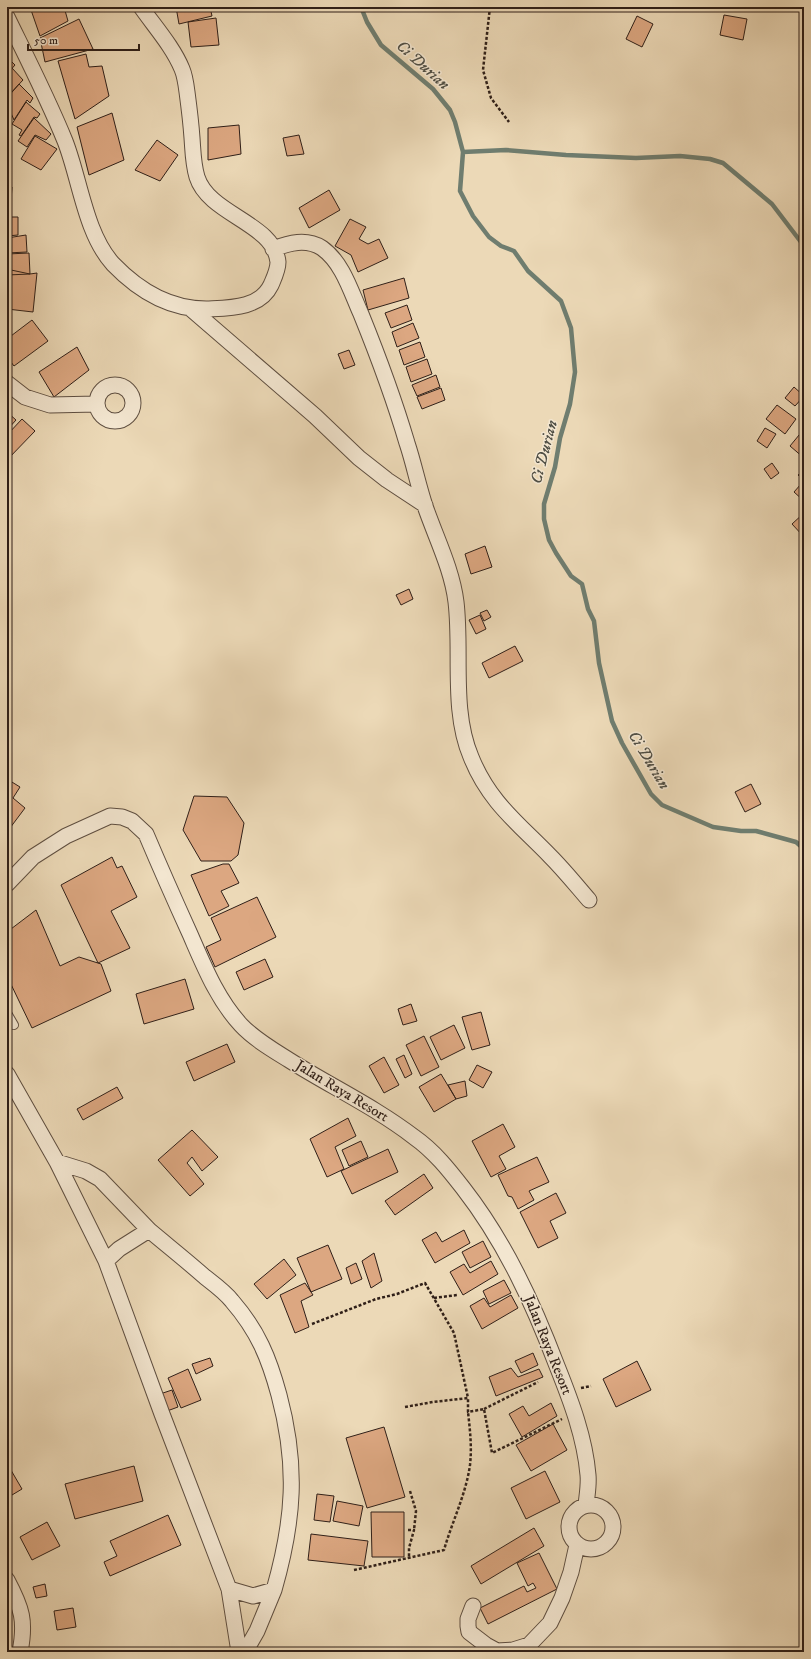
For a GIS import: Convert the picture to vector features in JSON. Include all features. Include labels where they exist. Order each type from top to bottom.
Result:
[{"type":"street","points":[[7,18],[65,142],[91,224],[100,244],[112,263],[133,282],[151,295],[168,303],[190,308],[226,308],[244,306],[258,300],[269,289],[275,276],[278,263],[273,249],[264,236],[254,227],[227,211],[212,199],[197,178],[194,163],[190,113],[183,70],[176,56],[141,7]]},
{"type":"street","points":[[273,249],[291,243],[306,242],[321,248],[333,258],[346,278],[369,335],[407,442],[425,505],[445,560],[456,602],[459,661],[458,685],[463,731],[470,756],[496,802],[510,818],[552,857],[589,900]]},
{"type":"street","points":[[190,308],[303,406],[359,458],[387,480],[425,505]]},
{"type":"street","points":[[7,383],[25,397],[50,405],[97,404]]},
{"type":"street","name":"Jalan Raya Resort","points":[[7,884],[33,857],[66,836],[110,816],[122,816],[132,821],[146,834],[212,982],[226,1007],[242,1027],[266,1045],[317,1077],[388,1118],[416,1138],[445,1165],[474,1202],[500,1243],[529,1298],[543,1329],[582,1439],[588,1476],[586,1505]]},
{"type":"street","points":[[7,1074],[57,1162],[106,1261],[167,1429],[229,1589],[240,1652]]},
{"type":"street","points":[[57,1162],[86,1171],[100,1179],[149,1230],[231,1300],[249,1322],[262,1345],[274,1375],[289,1445],[292,1486],[289,1525],[284,1554],[274,1590],[257,1631],[245,1652]]},
{"type":"street","points":[[106,1261],[118,1249],[149,1230]]},
{"type":"street","points":[[586,1505],[594,1505],[607,1511],[611,1517],[612,1532],[610,1538],[599,1548],[591,1549],[577,1545],[569,1533],[568,1525],[574,1511],[586,1505]]},
{"type":"street","points":[[473,1606],[468,1619],[469,1632],[486,1646],[497,1651],[513,1650],[529,1645],[550,1623],[553,1617],[562,1598],[571,1572],[577,1545]]},
{"type":"street","points":[[7,1580],[17,1599],[23,1617],[23,1637],[20,1652]]},
{"type":"street","points":[[229,1589],[253,1596],[274,1590]]},
{"type":"lane","points":[[7,1013],[14,1025]]},
{"type":"path","points":[[490,7],[482,70],[491,98],[509,122]]},
{"type":"path","points":[[312,1324],[376,1298],[397,1294],[425,1282],[454,1333],[468,1398],[471,1442],[470,1464],[465,1488],[444,1550],[354,1570]]},
{"type":"path","points":[[434,1298],[457,1295]]},
{"type":"path","points":[[468,1412],[484,1409],[538,1382]]},
{"type":"path","points":[[405,1407],[468,1398]]},
{"type":"path","points":[[484,1409],[492,1453],[574,1413]]},
{"type":"path","points":[[409,1558],[409,1548],[414,1530],[416,1511],[410,1491]]},
{"type":"path","points":[[408,1530],[414,1530]]},
{"type":"building","points":[[30,7],[64,7],[68,21],[40,36]]},
{"type":"building","points":[[176,7],[210,7],[212,16],[179,24]]},
{"type":"building","points":[[724,15],[747,19],[743,40],[720,35]]},
{"type":"building","points":[[637,16],[653,24],[642,47],[626,39]]},
{"type":"building","points":[[216,18],[219,45],[191,47],[188,22]]},
{"type":"building","points":[[79,19],[93,49],[45,62],[40,38]]},
{"type":"building","points":[[86,54],[89,67],[102,66],[109,96],[75,119],[58,61]]},
{"type":"building","points":[[7,57],[15,65],[7,74]]},
{"type":"building","points":[[12,68],[23,80],[7,97],[7,75]]},
{"type":"building","points":[[19,84],[33,98],[30,103],[27,100],[14,120],[7,104],[7,98]]},
{"type":"building","points":[[26,102],[40,114],[37,118],[34,117],[21,136],[19,135],[22,130],[12,124]]},
{"type":"building","points":[[112,113],[124,160],[89,175],[77,127]]},
{"type":"building","points":[[34,118],[51,134],[46,140],[35,135],[27,147],[18,141]]},
{"type":"building","points":[[239,125],[241,154],[208,160],[208,128]]},
{"type":"building","points":[[299,135],[304,154],[287,156],[283,138]]},
{"type":"building","points":[[35,136],[57,149],[41,170],[21,159]]},
{"type":"building","points":[[157,140],[178,155],[160,181],[135,170]]},
{"type":"building","points":[[7,187],[12,187],[10,215],[7,215]]},
{"type":"building","points":[[329,190],[340,210],[309,228],[299,208]]},
{"type":"building","points":[[7,217],[18,217],[18,235],[7,236]]},
{"type":"building","points":[[350,219],[366,227],[359,239],[368,244],[379,239],[388,258],[358,272],[351,255],[335,246]]},
{"type":"building","points":[[26,235],[27,252],[7,253],[7,238]]},
{"type":"building","points":[[29,253],[30,274],[7,275],[7,254]]},
{"type":"building","points":[[11,270],[30,274],[37,273],[33,312],[7,309],[7,272]]},
{"type":"building","points":[[404,278],[409,298],[368,310],[363,290]]},
{"type":"building","points":[[407,305],[412,320],[391,328],[385,313]]},
{"type":"building","points":[[32,320],[48,341],[14,366],[7,357],[7,339]]},
{"type":"building","points":[[413,323],[419,338],[397,347],[392,332]]},
{"type":"building","points":[[420,342],[425,357],[404,365],[399,350]]},
{"type":"building","points":[[77,347],[89,370],[54,397],[39,372]]},
{"type":"building","points":[[349,350],[355,365],[344,369],[338,354]]},
{"type":"building","points":[[427,359],[432,374],[411,382],[406,367]]},
{"type":"building","points":[[436,375],[440,387],[417,396],[412,385]]},
{"type":"building","points":[[794,387],[804,396],[795,406],[785,398]]},
{"type":"building","points":[[441,388],[445,400],[422,409],[417,397]]},
{"type":"building","points":[[777,405],[796,419],[785,434],[766,419]]},
{"type":"building","points":[[7,412],[16,420],[7,430]]},
{"type":"building","points":[[22,419],[35,431],[7,460],[7,435]]},
{"type":"building","points":[[765,428],[776,434],[767,448],[757,441]]},
{"type":"building","points":[[804,429],[804,458],[790,446]]},
{"type":"building","points":[[772,463],[779,473],[771,479],[764,469]]},
{"type":"building","points":[[804,470],[804,481],[798,475]]},
{"type":"building","points":[[801,484],[804,487],[804,501],[794,492]]},
{"type":"building","points":[[804,513],[804,537],[792,524]]},
{"type":"building","points":[[485,546],[492,567],[471,574],[465,554]]},
{"type":"building","points":[[409,589],[413,599],[401,605],[396,595]]},
{"type":"building","points":[[487,610],[491,617],[484,621],[480,613]]},
{"type":"building","points":[[480,615],[486,629],[476,634],[469,620]]},
{"type":"building","points":[[515,646],[523,661],[489,678],[482,663]]},
{"type":"building","points":[[7,779],[20,787],[13,798],[25,808],[7,832]]},
{"type":"building","points":[[751,784],[761,804],[745,812],[735,792]]},
{"type":"building","points":[[194,796],[227,797],[244,823],[238,855],[231,861],[201,861],[183,830]]},
{"type":"building","points":[[112,857],[117,868],[122,866],[137,897],[111,911],[130,948],[98,963],[61,885]]},
{"type":"building","points":[[223,864],[229,864],[239,883],[221,891],[229,906],[209,916],[191,875]]},
{"type":"building","points":[[257,897],[276,937],[215,967],[206,947],[221,940],[211,918]]},
{"type":"building","points":[[36,910],[60,966],[79,957],[101,964],[111,991],[32,1028],[7,976],[7,932]]},
{"type":"building","points":[[265,959],[273,977],[244,990],[236,972]]},
{"type":"building","points":[[185,979],[194,1009],[144,1024],[136,994]]},
{"type":"building","points":[[411,1004],[417,1021],[403,1025],[398,1009]]},
{"type":"building","points":[[481,1012],[490,1045],[472,1050],[462,1017]]},
{"type":"building","points":[[454,1025],[465,1048],[441,1060],[430,1037]]},
{"type":"building","points":[[424,1036],[439,1067],[421,1076],[406,1045]]},
{"type":"building","points":[[227,1044],[235,1062],[194,1081],[186,1062]]},
{"type":"building","points":[[404,1055],[412,1074],[405,1078],[396,1059]]},
{"type":"building","points":[[384,1057],[399,1085],[384,1093],[369,1066]]},
{"type":"building","points":[[477,1065],[492,1072],[483,1088],[469,1080]]},
{"type":"building","points":[[441,1074],[456,1099],[434,1112],[419,1087]]},
{"type":"building","points":[[465,1081],[467,1096],[456,1099],[448,1085]]},
{"type":"building","points":[[117,1087],[123,1098],[83,1120],[77,1109]]},
{"type":"building","points":[[348,1118],[356,1136],[335,1147],[344,1169],[327,1177],[310,1139]]},
{"type":"building","points":[[503,1124],[515,1147],[499,1156],[506,1169],[491,1177],[472,1141]]},
{"type":"building","points":[[192,1130],[218,1157],[202,1171],[192,1157],[187,1163],[204,1184],[190,1196],[158,1160]]},
{"type":"building","points":[[361,1141],[368,1157],[349,1166],[342,1150]]},
{"type":"building","points":[[388,1149],[398,1172],[352,1194],[341,1171]]},
{"type":"building","points":[[537,1157],[549,1182],[529,1191],[534,1200],[518,1209],[512,1197],[508,1196],[498,1175]]},
{"type":"building","points":[[424,1174],[433,1188],[395,1215],[385,1201]]},
{"type":"building","points":[[556,1193],[566,1213],[550,1221],[558,1238],[538,1248],[520,1212]]},
{"type":"building","points":[[464,1230],[470,1243],[435,1263],[422,1240],[436,1232],[442,1242]]},
{"type":"building","points":[[483,1241],[491,1257],[470,1268],[462,1252]]},
{"type":"building","points":[[328,1245],[342,1279],[311,1292],[297,1258]]},
{"type":"building","points":[[374,1253],[382,1281],[371,1288],[362,1261]]},
{"type":"building","points":[[284,1259],[296,1275],[267,1299],[254,1284]]},
{"type":"building","points":[[491,1261],[498,1274],[463,1295],[450,1272],[464,1264],[470,1273]]},
{"type":"building","points":[[356,1263],[362,1279],[351,1284],[346,1268]]},
{"type":"building","points":[[504,1280],[511,1293],[489,1304],[483,1291]]},
{"type":"building","points":[[305,1283],[313,1295],[301,1301],[309,1327],[295,1333],[280,1295]]},
{"type":"building","points":[[511,1295],[518,1308],[482,1329],[470,1306],[484,1298],[490,1307]]},
{"type":"building","points":[[533,1353],[538,1365],[521,1373],[515,1361]]},
{"type":"building","points":[[210,1358],[213,1366],[196,1374],[192,1364]]},
{"type":"building","points":[[637,1361],[651,1390],[616,1407],[603,1379]]},
{"type":"building","points":[[511,1368],[518,1377],[539,1369],[543,1377],[496,1396],[489,1377]]},
{"type":"building","points":[[188,1369],[201,1400],[181,1408],[168,1378]]},
{"type":"building","points":[[172,1390],[178,1407],[167,1411],[160,1394]]},
{"type":"building","points":[[551,1403],[557,1416],[522,1437],[509,1414],[523,1406],[529,1416]]},
{"type":"building","points":[[553,1424],[567,1450],[531,1471],[516,1445]]},
{"type":"building","points":[[384,1427],[405,1497],[367,1508],[346,1438]]},
{"type":"building","points":[[8,1465],[22,1489],[7,1498],[7,1466]]},
{"type":"building","points":[[134,1466],[143,1501],[75,1519],[65,1484]]},
{"type":"building","points":[[545,1471],[560,1502],[526,1519],[511,1488]]},
{"type":"building","points":[[317,1494],[334,1496],[330,1522],[314,1520]]},
{"type":"building","points":[[337,1501],[363,1506],[359,1526],[333,1521]]},
{"type":"building","points":[[371,1512],[404,1512],[404,1557],[372,1557]]},
{"type":"building","points":[[168,1515],[181,1545],[110,1576],[104,1562],[117,1556],[110,1541]]},
{"type":"building","points":[[47,1522],[60,1546],[32,1560],[20,1537]]},
{"type":"building","points":[[534,1528],[544,1546],[481,1584],[471,1566]]},
{"type":"building","points":[[311,1534],[368,1541],[364,1566],[308,1560]]},
{"type":"building","points":[[539,1553],[557,1589],[488,1624],[480,1608],[524,1586],[527,1592],[536,1588],[533,1583],[528,1586],[517,1563]]},
{"type":"building","points":[[45,1584],[47,1596],[36,1598],[33,1587]]},
{"type":"building","points":[[73,1608],[76,1627],[57,1630],[54,1611]]},
{"type":"waterway","name":"Ci Durian","points":[[361,7],[367,22],[381,45],[433,89],[450,110],[455,122],[463,152],[460,191],[473,216],[489,237],[501,246],[514,251],[528,271],[561,301],[571,328],[575,372],[570,404],[560,438],[555,467],[544,504],[544,519],[549,540],[556,553],[571,576],[582,584],[588,609],[594,621],[599,663],[612,721],[622,743],[651,794],[662,805],[713,827],[741,831],[756,831],[796,842],[804,849]]},
{"type":"waterway","points":[[463,152],[506,150],[566,155],[636,158],[680,156],[710,159],[723,163],[772,204],[804,246]]},
{"type":"waterway","name":"Ci Durian","points":[[803,1652],[804,1643]]}]
